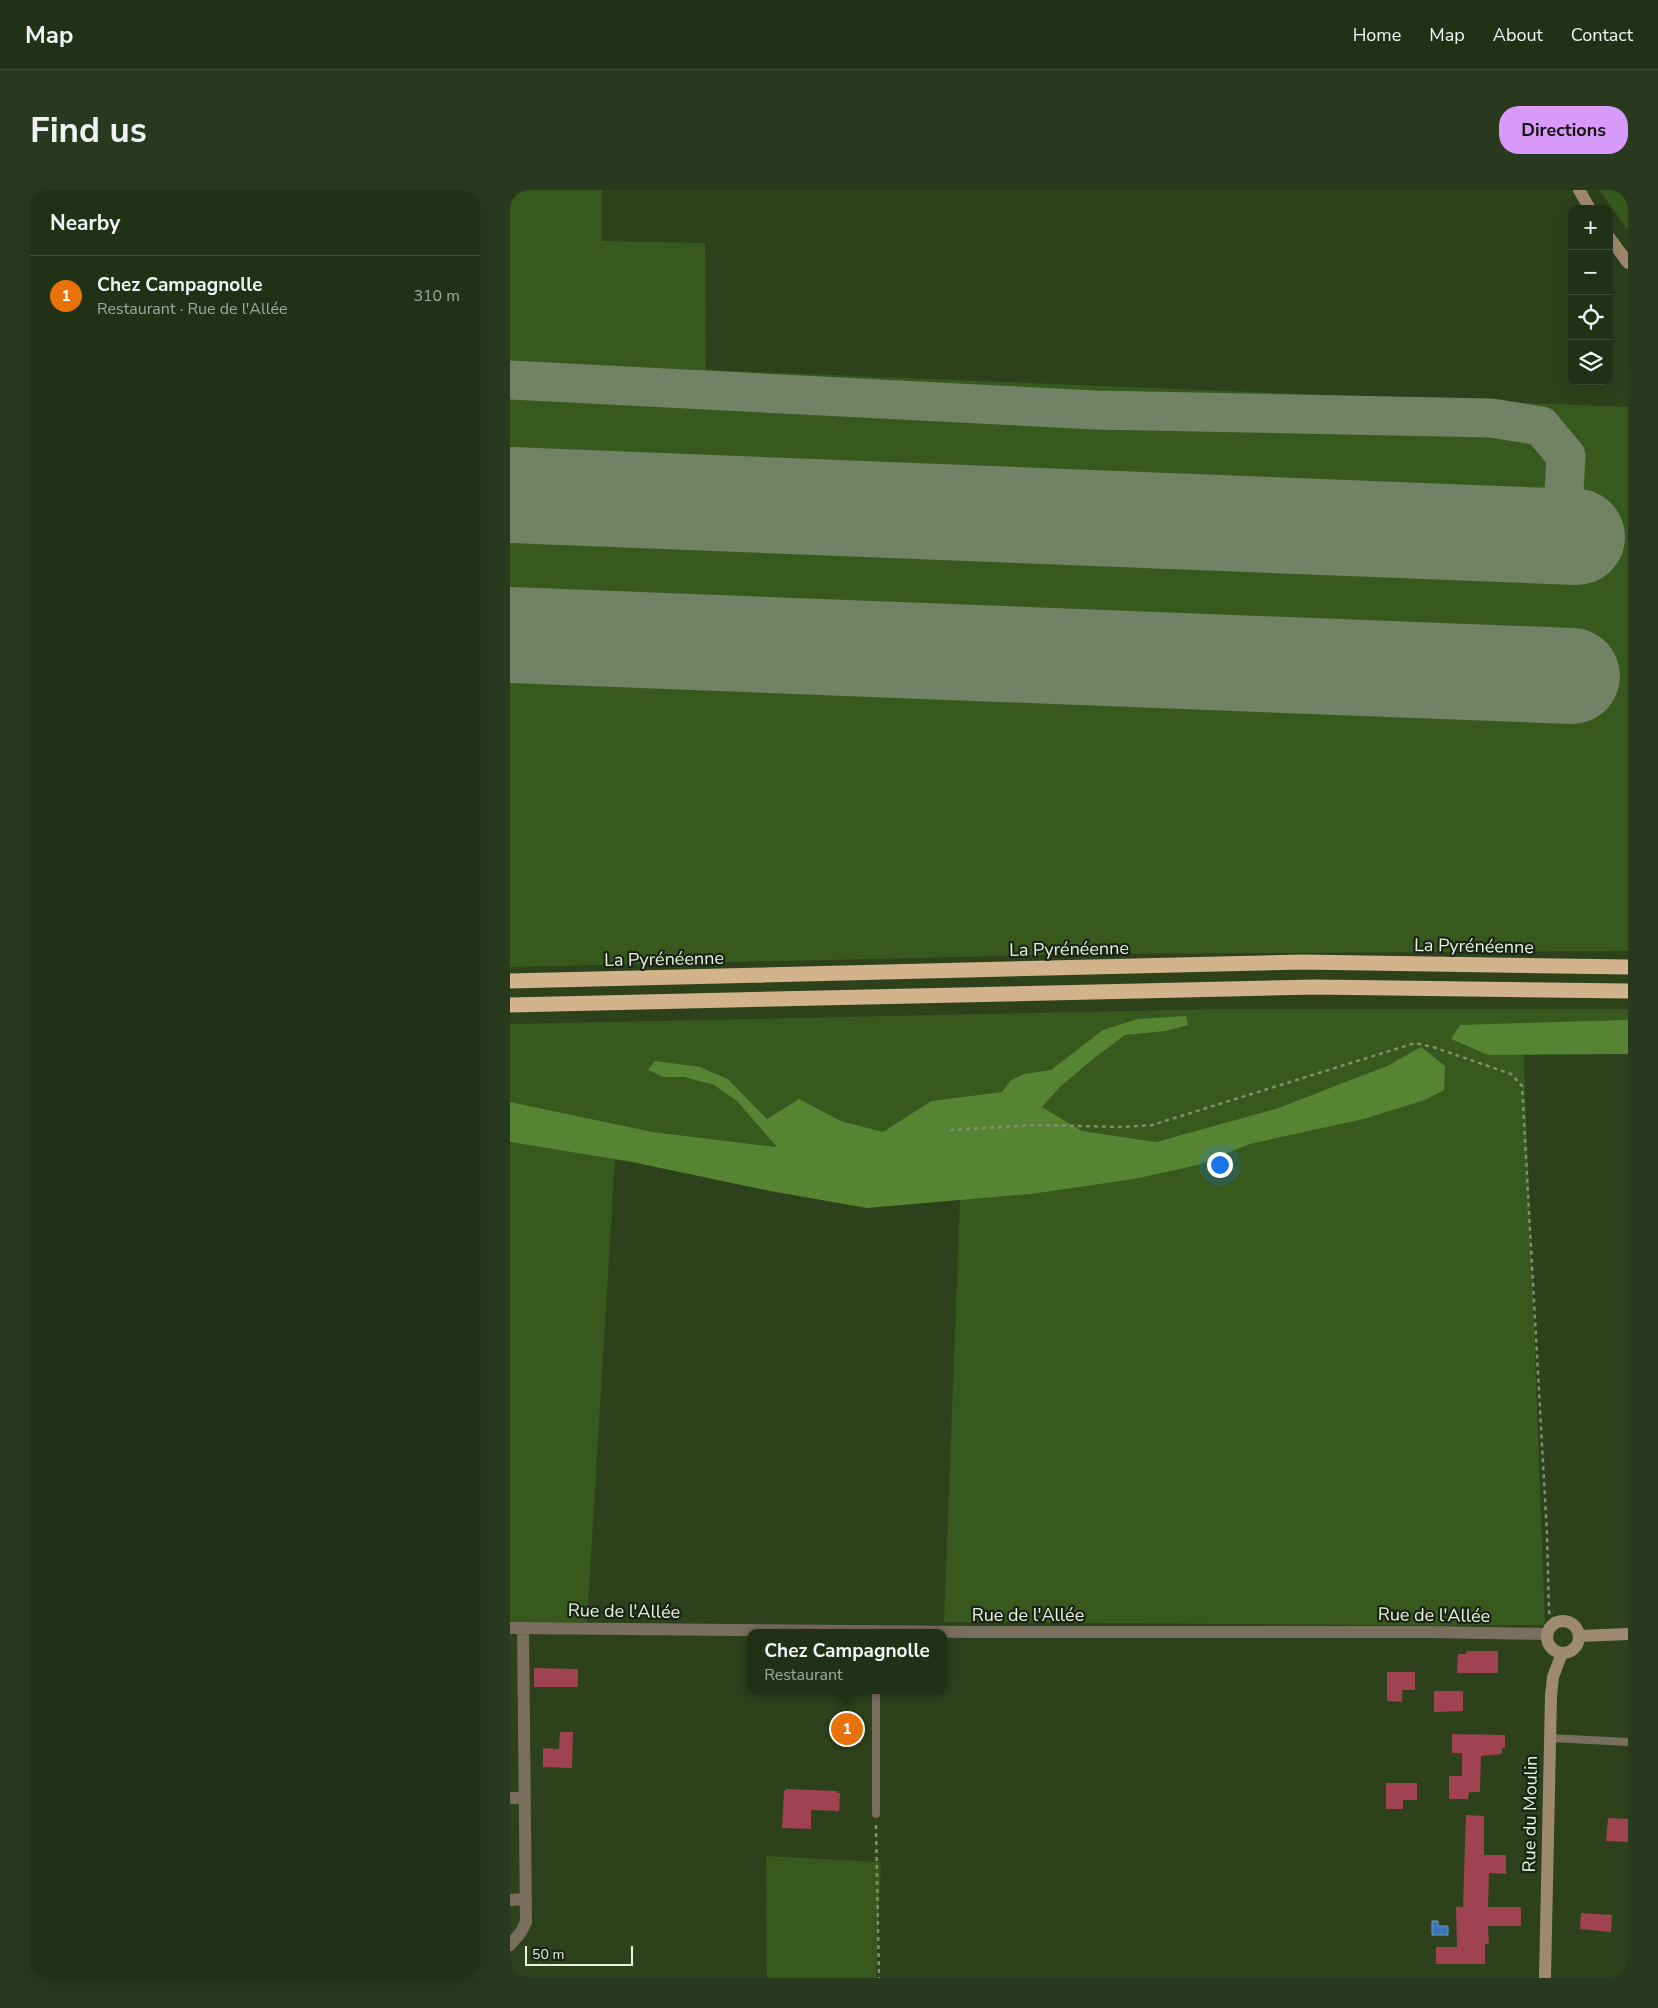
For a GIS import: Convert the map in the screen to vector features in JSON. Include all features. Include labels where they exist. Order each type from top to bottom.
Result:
[{"type":"highway","name":"La Pyrénéenne","points":[[510,981],[1302,962],[1628,968]]},
{"type":"highway","points":[[510,1004],[1314,987],[1628,991]]},
{"type":"street","points":[[1579,190],[1588,205]]},
{"type":"street","points":[[1613,242],[1628,263]]},
{"type":"street","points":[[1560,1621],[1570,1623],[1577,1630],[1579,1636],[1576,1646],[1572,1650],[1562,1653],[1552,1649],[1549,1645],[1547,1634],[1555,1623],[1560,1621]]},
{"type":"street","points":[[510,1945],[521,1932],[526,1922],[525,1798],[516,1628]]},
{"type":"street","name":"Rue de l'Allée","points":[[516,1628],[747,1631]]},
{"type":"street","name":"Rue de l'Allée","points":[[947,1632],[1431,1632],[1547,1634]]},
{"type":"street","points":[[1579,1636],[1628,1634]]},
{"type":"street","name":"Rue du Moulin","points":[[1545,1978],[1553,1677],[1562,1653]]},
{"type":"street","points":[[510,1798],[525,1798]]},
{"type":"street","points":[[510,1900],[526,1899]]},
{"type":"lane","points":[[876,1694],[876,1814]]},
{"type":"lane","points":[[1550,1738],[1628,1742]]},
{"type":"path","points":[[950,1130],[1036,1125],[1122,1127],[1152,1125],[1415,1043],[1433,1047],[1511,1074],[1522,1086],[1548,1534],[1550,1612],[1555,1623]]},
{"type":"path","points":[[876,1814],[879,1978]]},
{"type":"green space","points":[[510,190],[602,190],[602,241],[705,243],[706,370],[1628,407],[1628,951],[1094,954],[510,967]]},
{"type":"green space","points":[[1599,190],[1628,190],[1628,230],[1613,209],[1613,205],[1610,205]]},
{"type":"green space","points":[[1222,1009],[1628,1009],[1628,1023],[1451,1039],[1488,1055],[1524,1055],[1545,1625],[944,1622],[960,1199],[1031,1194],[1198,1165],[1250,1144],[1364,1119],[1425,1100],[1422,1047],[1387,1066],[1278,1108],[1156,1142],[1082,1131],[1042,1107],[1080,1068],[1114,1042],[1128,1035],[1166,1031],[1138,1019],[1074,1054],[1051,1070],[1024,1074],[1011,1080],[1002,1092],[931,1101],[883,1132],[841,1121],[799,1099],[767,1119],[728,1079],[700,1067],[664,1077],[702,1081],[723,1090],[741,1104],[778,1147],[653,1132],[510,1102],[510,1024]]},
{"type":"green space","points":[[1186,1016],[1188,1025],[1166,1031],[1125,1035],[1060,1087],[1042,1107],[1082,1131],[1156,1142],[1278,1108],[1387,1066],[1421,1047],[1445,1066],[1444,1090],[1425,1100],[1364,1119],[1250,1144],[1198,1165],[1134,1179],[1031,1194],[867,1208],[770,1191],[632,1162],[510,1142],[510,1102],[653,1132],[777,1147],[737,1101],[714,1085],[684,1077],[664,1077],[648,1070],[655,1061],[700,1067],[728,1079],[767,1119],[799,1099],[841,1121],[883,1132],[931,1101],[1002,1092],[1011,1080],[1024,1074],[1051,1070],[1103,1030],[1138,1019]]},
{"type":"green space","points":[[1628,1020],[1628,1054],[1488,1055],[1451,1039],[1460,1025]]},
{"type":"green space","points":[[510,1142],[615,1159],[587,1622],[510,1623]]},
{"type":"green space","points":[[766,1856],[881,1862],[876,1978],[767,1978]]},
{"type":"water","points":[[1432,1921],[1438,1921],[1438,1926],[1448,1926],[1448,1935],[1432,1935]]},
{"type":"building","points":[[1466,1651],[1498,1651],[1498,1673],[1457,1673],[1458,1654],[1466,1654]]},
{"type":"building","points":[[534,1668],[578,1669],[578,1687],[534,1687]]},
{"type":"building","points":[[1387,1672],[1415,1672],[1415,1690],[1402,1690],[1402,1702],[1387,1701]]},
{"type":"building","points":[[1434,1691],[1463,1691],[1463,1711],[1434,1712]]},
{"type":"building","points":[[837,1725],[862,1725],[862,1743],[836,1744]]},
{"type":"building","points":[[560,1732],[573,1732],[572,1768],[543,1767],[543,1748],[559,1749]]},
{"type":"building","points":[[1452,1734],[1505,1735],[1505,1748],[1502,1748],[1502,1754],[1481,1756],[1480,1792],[1469,1792],[1468,1799],[1449,1799],[1449,1776],[1462,1776],[1462,1753],[1452,1753]]},
{"type":"building","points":[[1386,1783],[1417,1783],[1417,1800],[1403,1800],[1403,1809],[1386,1809]]},
{"type":"building","points":[[786,1789],[837,1791],[837,1793],[840,1793],[839,1811],[811,1810],[811,1829],[782,1828],[784,1791]]},
{"type":"building","points":[[1466,1815],[1484,1816],[1484,1855],[1506,1855],[1506,1874],[1489,1873],[1488,1907],[1521,1907],[1521,1926],[1488,1926],[1489,1944],[1485,1944],[1485,1964],[1436,1964],[1436,1947],[1457,1947],[1456,1907],[1463,1907]]},
{"type":"building","points":[[1608,1818],[1628,1819],[1628,1842],[1606,1841]]},
{"type":"building","points":[[1581,1913],[1612,1915],[1611,1932],[1580,1929]]},
{"type":"taxiway","points":[[510,380],[1095,410],[1491,418],[1541,426],[1566,456],[1562,525]]},
{"type":"runway","points":[[510,495],[1577,537]]},
{"type":"runway","points":[[510,635],[1572,676]]},
{"type":"place","name":"Chez Campagnolle","points":[[847,1729]]}]
